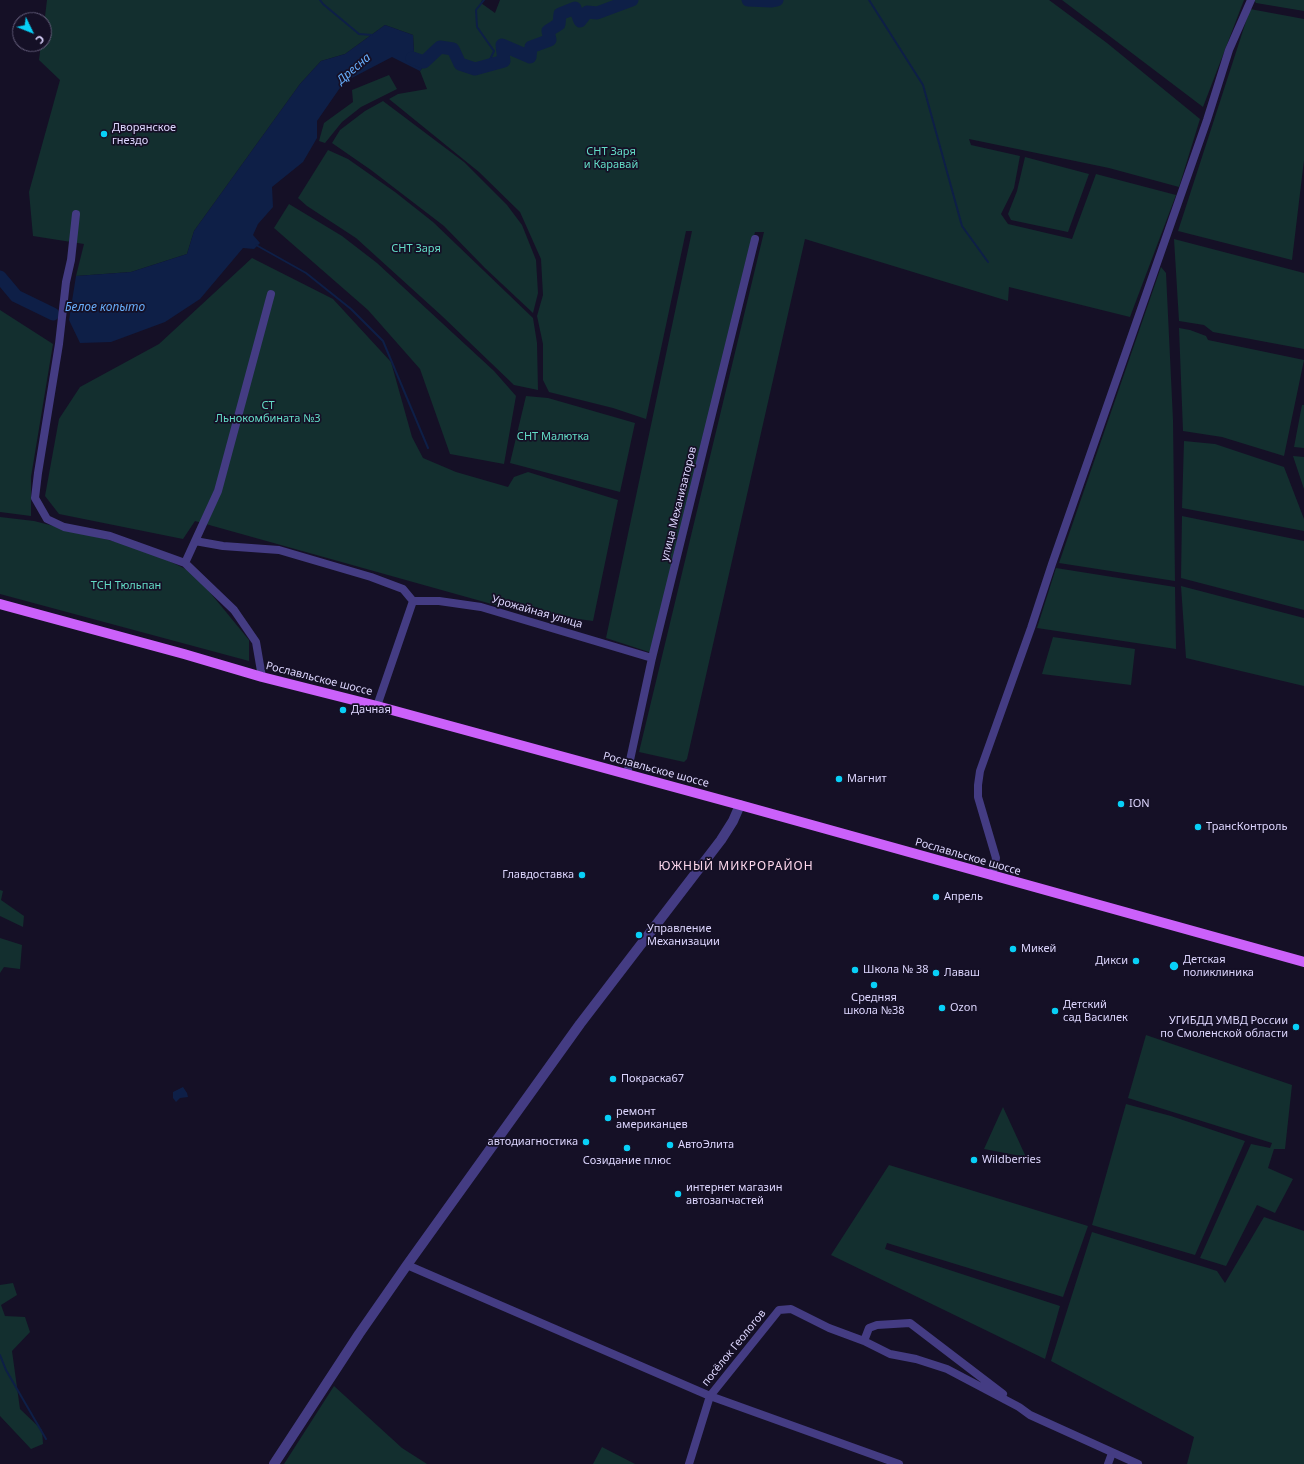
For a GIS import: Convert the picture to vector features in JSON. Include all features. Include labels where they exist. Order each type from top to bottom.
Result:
[{"type":"main road","name":"Рославльское шоссе","points":[[0,604],[184,654],[262,677],[377,706],[740,805],[1304,962]]},
{"type":"street","points":[[992,876],[996,858],[978,797],[980,771],[1207,120],[1229,50],[1251,0]]},
{"type":"street","points":[[76,214],[59,344],[35,498],[47,519],[64,527],[110,536],[185,563],[234,610],[256,642],[262,677]]},
{"type":"street","name":"улица Механизаторов","points":[[627,774],[652,658],[755,239]]},
{"type":"street","points":[[185,563],[218,491],[271,294]]},
{"type":"street","points":[[195,541],[223,546],[279,550],[370,577],[403,589],[413,601],[377,706]]},
{"type":"street","name":"Урожайная улица","points":[[413,601],[439,601],[481,607],[652,658]]},
{"type":"street","points":[[274,1464],[359,1334],[407,1265],[580,1024],[721,840],[733,821],[740,805]]},
{"type":"street","points":[[407,1265],[710,1396]]},
{"type":"street","name":"посёлок Геологов","points":[[689,1464],[710,1396],[779,1310],[791,1309],[829,1328],[864,1341],[890,1354],[916,1359],[947,1369],[1019,1407]]},
{"type":"street","name":"посёлок Геологов","points":[[864,1341],[869,1328],[877,1325],[910,1323],[1030,1415],[1138,1464]]},
{"type":"street","name":"посёлок Геологов","points":[[710,1396],[899,1464]]},
{"type":"street","points":[[1108,1464],[1112,1453]]},
{"type":"green space","name":"СНТ Заря и Каравай","points":[[47,0],[482,0],[481,3],[495,13],[500,0],[1049,0],[1107,43],[1200,119],[1179,187],[1109,168],[969,139],[971,145],[1020,156],[1014,188],[1001,214],[1008,224],[1072,239],[1096,174],[1176,195],[1130,317],[1009,287],[1008,301],[805,239],[687,759],[684,762],[639,752],[764,232],[755,232],[655,654],[606,638],[692,231],[686,231],[646,419],[613,408],[549,392],[543,380],[543,344],[537,316],[543,295],[541,259],[520,212],[479,172],[389,99],[398,94],[427,89],[420,71],[429,59],[414,52],[413,35],[385,25],[345,54],[321,61],[300,84],[194,231],[187,254],[131,272],[76,276],[84,244],[33,236],[29,192],[60,80],[39,60],[40,52],[52,52],[52,12],[46,12]]},
{"type":"green space","points":[[1062,0],[1244,0],[1203,107]]},
{"type":"green space","points":[[1254,0],[1304,0],[1304,11],[1256,3]]},
{"type":"green space","points":[[1250,9],[1304,19],[1304,160],[1292,260],[1178,231]]},
{"type":"green space","points":[[389,75],[397,89],[361,107],[342,122],[325,143],[319,141],[324,123],[353,102],[352,90]]},
{"type":"green space","name":"СНТ Заря","points":[[383,101],[464,162],[507,205],[522,225],[536,260],[538,293],[533,313],[485,268],[444,226],[371,170],[332,143],[340,130],[365,111]]},
{"type":"green space","name":"СНТ Заря","points":[[328,150],[348,159],[395,192],[433,222],[533,318],[537,343],[538,390],[514,385],[442,316],[356,238],[307,206],[298,198]]},
{"type":"green space","points":[[1025,157],[1089,174],[1068,232],[1011,220],[1008,214],[1017,191]]},
{"type":"green space","name":"СНТ Заря","points":[[289,204],[342,236],[377,263],[494,371],[516,396],[504,464],[450,454],[420,369],[368,310],[274,228]]},
{"type":"green space","points":[[1174,239],[1304,273],[1304,349],[1213,332],[1204,325],[1179,321]]},
{"type":"green space","name":"СТ Льнокомбината №3","points":[[252,258],[333,299],[391,362],[412,437],[423,458],[456,472],[508,487],[514,477],[528,472],[618,500],[593,621],[513,610],[195,521],[183,539],[59,514],[45,496],[59,419],[80,387],[159,344]]},
{"type":"green space","points":[[1161,267],[1166,273],[1173,420],[1175,581],[1059,563]]},
{"type":"green space","points":[[0,310],[53,344],[31,477],[31,516],[0,512]]},
{"type":"green space","points":[[1179,328],[1190,330],[1206,336],[1208,340],[1304,360],[1284,456],[1222,437],[1183,431]]},
{"type":"green space","name":"СНТ Малютка","points":[[526,396],[548,398],[635,423],[620,492],[510,463]]},
{"type":"green space","points":[[1302,405],[1304,405],[1304,448],[1294,447]]},
{"type":"green space","points":[[1184,441],[1215,444],[1284,467],[1304,519],[1304,531],[1182,508]]},
{"type":"green space","points":[[1293,456],[1304,457],[1304,489]]},
{"type":"green space","points":[[1182,516],[1304,541],[1304,610],[1181,578]]},
{"type":"green space","name":"ТСН Тюльпан","points":[[0,517],[34,521],[144,549],[194,573],[249,640],[249,661],[0,594]]},
{"type":"green space","points":[[1056,568],[1175,587],[1176,649],[1037,628]]},
{"type":"green space","points":[[1181,586],[1304,618],[1304,686],[1186,658]]},
{"type":"green space","points":[[1053,637],[1135,649],[1131,685],[1042,674]]},
{"type":"green space","points":[[0,890],[3,891],[1,900],[24,916],[23,927],[0,916]]},
{"type":"green space","points":[[0,938],[22,945],[20,969],[4,967],[0,973]]},
{"type":"green space","points":[[1146,1035],[1292,1085],[1285,1149],[1274,1149],[1268,1168],[1293,1179],[1275,1213],[1257,1205],[1226,1266],[1200,1258],[1251,1144],[1270,1148],[1272,1143],[1128,1098]]},
{"type":"green space","points":[[1126,1104],[1171,1116],[1245,1141],[1195,1255],[1092,1225]]},
{"type":"green space","points":[[1003,1107],[1026,1157],[984,1149]]},
{"type":"green space","points":[[889,1165],[1088,1226],[1063,1297],[887,1243],[885,1249],[1060,1306],[1045,1359],[831,1255]]},
{"type":"green space","points":[[1264,1217],[1304,1231],[1304,1464],[1187,1464],[1194,1437],[1051,1361],[1092,1232],[1217,1271],[1225,1283]]},
{"type":"green space","points":[[13,1283],[17,1295],[1,1305],[5,1316],[25,1317],[30,1332],[12,1351],[20,1409],[42,1430],[43,1444],[31,1449],[0,1416],[0,1285]]},
{"type":"green space","points":[[334,1386],[402,1448],[427,1464],[284,1464]]},
{"type":"green space","points":[[602,1447],[635,1464],[593,1464]]},
{"type":"water","name":"Белое копыто","points":[[385,25],[413,35],[414,52],[429,59],[420,71],[392,57],[344,82],[317,121],[317,138],[303,162],[272,187],[273,207],[258,224],[253,235],[260,243],[254,249],[243,248],[200,299],[165,322],[111,342],[80,343],[69,320],[76,276],[131,272],[187,254],[194,231],[300,84],[321,61],[345,54]]},
{"type":"water","points":[[183,1087],[188,1097],[180,1098],[176,1102],[173,1098],[173,1092]]},
{"type":"waterway","points":[[320,0],[359,34],[372,35]]},
{"type":"waterway","points":[[484,0],[476,10],[477,27],[494,51],[487,66]]},
{"type":"waterway","name":"Дресна","points":[[412,58],[424,62],[440,47],[453,49],[460,64],[475,69],[504,61],[502,45],[530,57],[531,47],[550,40],[548,31],[559,24],[560,14],[575,8],[580,21],[587,12],[597,13],[632,0]]},
{"type":"waterway","name":"Дресна","points":[[748,0],[777,0]]},
{"type":"waterway","points":[[869,0],[923,85],[962,226],[988,262]]},
{"type":"waterway","points":[[256,245],[306,273],[351,309],[383,341],[428,448]]},
{"type":"waterway","name":"Дресна","points":[[0,277],[16,296],[53,314]]},
{"type":"waterway","points":[[0,1355],[6,1370],[46,1439]]},
{"type":"place","name":"Дворянское гнездо","points":[[104,134]]},
{"type":"place","name":"Дачная","points":[[343,710]]},
{"type":"place","name":"Магнит","points":[[839,779]]},
{"type":"place","name":"ION","points":[[1121,804]]},
{"type":"place","name":"ТрансКонтроль","points":[[1198,827]]},
{"type":"place","name":"Главдоставка","points":[[582,875]]},
{"type":"place","name":"Апрель","points":[[936,897]]},
{"type":"place","name":"Управление Механизации","points":[[639,935]]},
{"type":"place","name":"Микей","points":[[1013,949]]},
{"type":"place","name":"Дикси","points":[[1136,961]]},
{"type":"place","name":"Детская поликлиника","points":[[1174,966]]},
{"type":"place","name":"Школа № 38","points":[[855,970]]},
{"type":"place","name":"Лаваш","points":[[936,973]]},
{"type":"place","name":"Средняя школа №38","points":[[874,985]]},
{"type":"place","name":"Ozon","points":[[942,1008]]},
{"type":"place","name":"Детский сад Василек","points":[[1055,1011]]},
{"type":"place","name":"УГИБДД УМВД России по Смоленской области","points":[[1296,1027]]},
{"type":"place","name":"Покраска67","points":[[613,1079]]},
{"type":"place","name":"ремонт американцев","points":[[608,1118]]},
{"type":"place","name":"автодиагностика","points":[[586,1142]]},
{"type":"place","name":"АвтоЭлита","points":[[670,1145]]},
{"type":"place","name":"Созидание плюс","points":[[627,1148]]},
{"type":"place","name":"Wildberries","points":[[974,1160]]},
{"type":"place","name":"интернет магазин автозапчастей","points":[[678,1194]]},
{"type":"district","name":"ЮЖНЫЙ МИКРОРАЙОН","points":[[736,867]]}]
